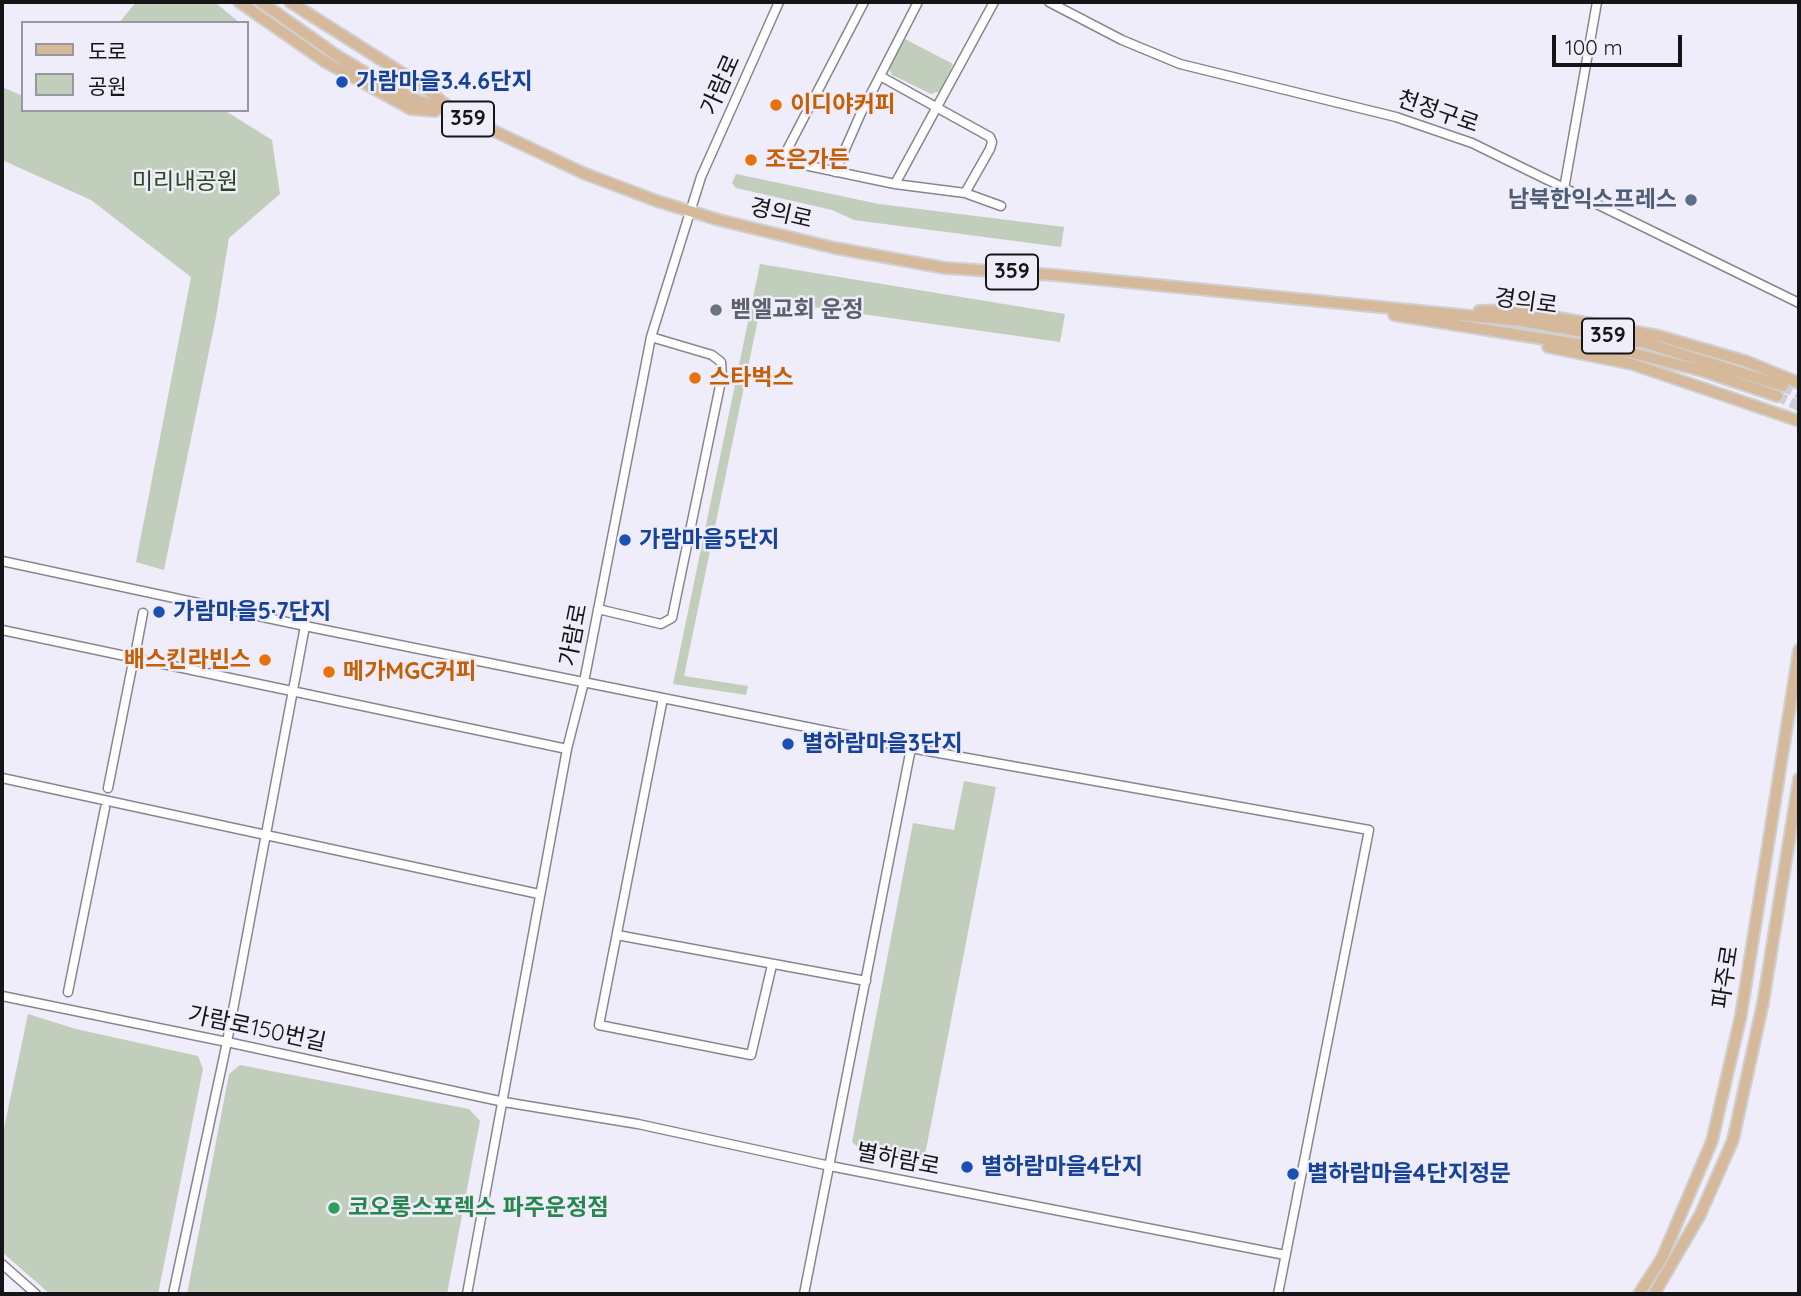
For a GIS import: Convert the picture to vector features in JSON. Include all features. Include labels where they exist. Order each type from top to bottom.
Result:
[{"type":"main road","points":[[239,2],[324,61],[411,109],[456,113]]},
{"type":"main road","name":"경의로","points":[[261,2],[336,55],[419,102],[456,113],[583,173],[689,212],[835,248],[945,268],[1055,275],[1340,304],[1425,316],[1632,353],[1703,371],[1777,396]]},
{"type":"main road","points":[[290,2],[424,87],[456,113]]},
{"type":"main road","points":[[1425,316],[1632,364],[1783,416],[1799,419]]},
{"type":"main road","name":"경의로","points":[[1425,316],[1522,321],[1646,343],[1784,381]]},
{"type":"main road","points":[[1784,381],[1799,375]]},
{"type":"main road","points":[[1784,381],[1799,383]]},
{"type":"main road","points":[[1783,416],[1799,429]]},
{"type":"main road","name":"파주로","points":[[1639,1294],[1662,1258],[1712,1141],[1741,1015],[1799,650]]},
{"type":"main road","name":"파주로","points":[[1654,1294],[1700,1215],[1733,1140],[1763,1003],[1799,779]]},
{"type":"street","name":"가람로","points":[[467,1294],[504,1102],[539,894],[567,749],[584,682],[651,337],[701,177],[779,2]]},
{"type":"street","points":[[864,2],[786,152],[786,158],[790,162],[895,184],[965,193],[1001,206]]},
{"type":"street","points":[[835,172],[918,2]]},
{"type":"street","points":[[895,184],[994,2]]},
{"type":"street","name":"천정구로","points":[[1049,2],[1122,40],[1169,60],[1208,72],[1370,110],[1472,144],[1799,303]]},
{"type":"street","points":[[1564,189],[1597,2]]},
{"type":"street","points":[[880,76],[990,137],[992,142],[965,193]]},
{"type":"street","points":[[598,609],[661,624],[672,618],[722,376],[721,362],[712,355],[651,337]]},
{"type":"street","points":[[2,561],[305,626],[911,748],[1369,830],[1278,1294]]},
{"type":"street","points":[[136,650],[143,612]]},
{"type":"street","points":[[173,1294],[227,1042],[305,626]]},
{"type":"street","points":[[2,630],[567,749]]},
{"type":"street","points":[[108,788],[133,663]]},
{"type":"street","points":[[663,698],[599,1025],[751,1055],[772,965]]},
{"type":"street","points":[[804,1294],[911,748]]},
{"type":"street","points":[[2,778],[539,894]]},
{"type":"street","points":[[68,992],[105,808]]},
{"type":"street","points":[[617,935],[866,981]]},
{"type":"street","name":"가람로150번길","points":[[2,996],[504,1102]]},
{"type":"street","name":"별하람로","points":[[504,1102],[638,1124],[830,1166],[1285,1255]]},
{"type":"street","points":[[2,1264],[36,1294]]},
{"type":"green space","points":[[136,2],[218,2],[217,4],[238,21],[121,21]]},
{"type":"green space","points":[[905,39],[953,64],[940,91],[931,94],[892,75],[889,68]]},
{"type":"green space","name":"미리내공원","points":[[2,87],[21,95],[21,112],[227,112],[272,140],[280,194],[229,238],[216,317],[164,570],[136,562],[191,277],[91,200],[2,160]]},
{"type":"green space","points":[[736,174],[879,204],[1064,227],[1061,247],[854,220],[832,210],[736,188],[732,183]]},
{"type":"green space","points":[[760,264],[1065,314],[1060,342],[762,300],[684,676],[748,686],[746,695],[673,684]]},
{"type":"green space","points":[[964,781],[996,787],[924,1160],[858,1147],[852,1142],[913,823],[954,830]]},
{"type":"green space","points":[[28,1014],[76,1029],[198,1056],[203,1069],[158,1294],[50,1294],[2,1252],[2,1138]]},
{"type":"green space","name":"코오롱스포렉스 파주운정점","points":[[240,1065],[469,1109],[480,1121],[447,1294],[187,1294],[229,1074]]},
{"type":"tunnel","points":[[1783,386],[1799,394]]},
{"type":"tunnel","points":[[1777,396],[1799,406]]},
{"type":"place","name":"가람마을3.4.6단지","points":[[342,82]]},
{"type":"place","name":"이디야커피","points":[[776,105]]},
{"type":"place","name":"조은가든","points":[[751,160]]},
{"type":"place","name":"남북한익스프레스","points":[[1691,200]]},
{"type":"place","name":"벧엘교회 운정","points":[[716,310]]},
{"type":"place","name":"스타벅스","points":[[695,378]]},
{"type":"place","name":"가람마을5단지","points":[[625,540]]},
{"type":"place","name":"가람마을5·7단지","points":[[159,612]]},
{"type":"place","name":"배스킨라빈스","points":[[265,660]]},
{"type":"place","name":"메가MGC커피","points":[[329,672]]},
{"type":"place","name":"별하람마을3단지","points":[[788,744]]},
{"type":"place","name":"별하람마을4단지","points":[[967,1167]]},
{"type":"place","name":"별하람마을4단지정문","points":[[1293,1174]]},
{"type":"place","name":"코오롱스포렉스 파주운정점","points":[[334,1208]]}]
